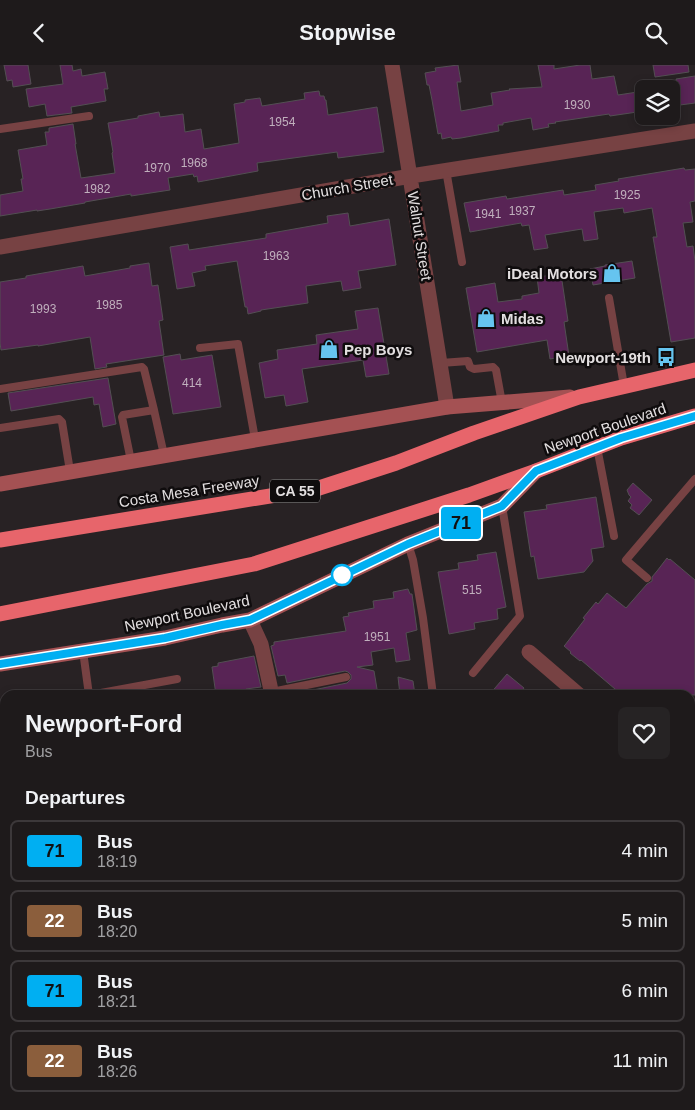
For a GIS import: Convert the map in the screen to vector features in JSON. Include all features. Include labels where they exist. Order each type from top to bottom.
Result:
[{"type":"highway","name":"Newport Boulevard","points":[[579,397],[695,370]]},
{"type":"highway","name":"Costa Mesa Freeway","points":[[0,539],[319,487],[396,463],[474,433],[579,397]]},
{"type":"highway","name":"Newport Boulevard","points":[[536,471],[621,438],[695,417]]},
{"type":"highway","points":[[0,614],[254,564],[469,495],[536,471]]},
{"type":"main road","name":"Newport Boulevard","points":[[0,483],[447,407],[579,397]]},
{"type":"main road","name":"Newport Boulevard","points":[[0,664],[165,638],[250,620],[408,544],[502,506],[536,471]]},
{"type":"street","name":"Walnut Street","points":[[392,65],[447,407]]},
{"type":"street","name":"Church Street","points":[[0,247],[446,170],[695,131]]},
{"type":"street","points":[[250,620],[262,644],[266,690]]},
{"type":"street","points":[[529,652],[573,690]]},
{"type":"lane","points":[[0,129],[89,116]]},
{"type":"lane","points":[[446,170],[462,262]]},
{"type":"lane","points":[[609,298],[624,386]]},
{"type":"lane","points":[[200,348],[238,344],[255,439]]},
{"type":"lane","points":[[441,363],[468,361],[470,367],[474,369],[493,367],[496,370],[502,403]]},
{"type":"lane","points":[[0,389],[142,367],[164,455]]},
{"type":"lane","points":[[131,461],[122,417],[123,415],[154,410]]},
{"type":"lane","points":[[0,428],[60,419],[70,471]]},
{"type":"lane","points":[[598,447],[614,536]]},
{"type":"lane","points":[[647,578],[626,560],[695,479]]},
{"type":"lane","points":[[473,673],[520,616],[502,506]]},
{"type":"lane","points":[[408,544],[414,563],[432,690]]},
{"type":"lane","points":[[83,651],[89,690]]},
{"type":"lane","points":[[285,690],[346,677]]},
{"type":"lane","points":[[117,690],[177,679]]},
{"type":"building","points":[[4,65],[28,65],[31,84],[13,87],[12,80],[7,81]]},
{"type":"building","points":[[60,65],[72,65],[73,71],[81,69],[82,76],[105,72],[108,89],[104,89],[106,101],[71,107],[72,113],[47,116],[45,104],[29,107],[26,89],[63,84]]},
{"type":"building","points":[[458,65],[461,82],[457,82],[461,111],[493,105],[491,93],[509,89],[542,87],[538,65],[554,65],[554,69],[590,65],[592,79],[614,76],[618,95],[635,92],[635,112],[555,122],[548,124],[549,127],[533,130],[531,118],[498,125],[499,131],[461,138],[452,139],[451,137],[442,139],[441,133],[438,134],[425,73],[436,71],[435,68]]},
{"type":"building","points":[[653,65],[688,65],[689,72],[655,77]]},
{"type":"building","points":[[695,76],[695,103],[680,105],[680,80],[676,79]]},
{"type":"building","points":[[319,91],[320,96],[324,96],[326,100],[328,115],[377,107],[384,152],[338,158],[337,152],[257,163],[258,171],[198,182],[197,176],[194,177],[193,174],[168,178],[170,190],[131,196],[131,194],[0,216],[0,195],[23,191],[18,150],[47,145],[45,132],[49,132],[49,128],[73,124],[81,178],[115,173],[108,123],[159,112],[160,117],[183,114],[185,132],[201,129],[204,149],[239,143],[234,104],[260,98],[262,106],[305,99],[304,93]]},
{"type":"building","points":[[684,168],[685,170],[695,169],[695,201],[690,202],[693,222],[683,223],[687,247],[693,246],[695,261],[695,338],[671,342],[653,237],[657,237],[652,208],[624,213],[623,208],[594,212],[598,239],[584,241],[582,229],[545,235],[548,248],[534,250],[529,225],[522,226],[521,223],[470,232],[464,203],[506,196],[507,199],[563,190],[564,195],[596,190],[595,185],[619,181],[618,179]]},
{"type":"building","points":[[348,213],[350,226],[389,219],[396,265],[358,271],[361,288],[343,291],[341,281],[306,286],[308,303],[261,310],[248,314],[247,307],[245,307],[237,261],[205,266],[206,270],[192,273],[195,286],[177,289],[170,247],[188,244],[189,250],[266,238],[266,234],[328,223],[327,216]]},
{"type":"building","name":"iDeal Motors","points":[[632,261],[635,278],[593,285],[590,269]]},
{"type":"building","points":[[149,263],[152,286],[158,285],[163,320],[159,321],[164,355],[106,364],[107,367],[95,369],[90,337],[1,350],[0,282],[83,266],[85,276]]},
{"type":"building","points":[[561,274],[568,321],[564,322],[569,356],[550,359],[547,340],[477,352],[466,288],[495,283],[498,302],[522,299],[522,296],[539,293],[537,277]]},
{"type":"building","points":[[378,308],[389,374],[366,377],[363,360],[302,369],[308,402],[286,406],[284,395],[265,398],[259,363],[278,359],[277,350],[317,344],[316,335],[358,329],[355,311]]},
{"type":"building","points":[[180,354],[181,360],[212,355],[221,407],[173,414],[163,357]]},
{"type":"building","points":[[108,378],[116,424],[103,427],[99,404],[94,405],[93,397],[11,411],[8,393]]},
{"type":"building","points":[[633,483],[652,500],[639,515],[630,508],[632,505],[628,501],[631,497],[627,490]]},
{"type":"building","points":[[596,497],[604,547],[591,549],[593,561],[584,572],[538,579],[534,556],[531,557],[524,512],[547,509],[546,505]]},
{"type":"building","points":[[496,552],[506,607],[497,609],[498,619],[474,623],[475,629],[449,634],[438,572],[459,569],[458,563],[478,560],[477,555]]},
{"type":"building","points":[[667,558],[695,580],[695,690],[616,690],[564,646],[585,619],[583,618],[596,602],[598,604],[607,593],[626,608],[647,584],[652,581],[652,577]]},
{"type":"building","points":[[408,589],[410,594],[412,594],[417,630],[406,633],[410,660],[396,662],[394,648],[371,652],[373,665],[357,667],[374,671],[377,690],[313,690],[347,683],[351,679],[351,675],[345,671],[287,683],[285,675],[278,676],[271,646],[274,645],[274,642],[346,631],[343,617],[349,616],[348,613],[374,608],[373,601],[394,598],[393,592]]},
{"type":"building","points":[[254,656],[261,687],[246,690],[215,690],[212,667],[218,666],[218,663]]},
{"type":"building","points":[[507,674],[524,688],[523,690],[493,690]]},
{"type":"building","points":[[398,677],[413,681],[414,690],[399,690]]},
{"type":"bus line","name":"71","points":[[0,664],[165,638],[250,620],[408,544],[502,506],[536,471],[621,438],[695,416]]},
{"type":"place","name":"iDeal Motors","points":[[612,273]]},
{"type":"place","name":"Midas","points":[[486,318]]},
{"type":"place","name":"Pep Boys","points":[[329,349]]},
{"type":"place","name":"Newport-19th","points":[[666,357]]}]
